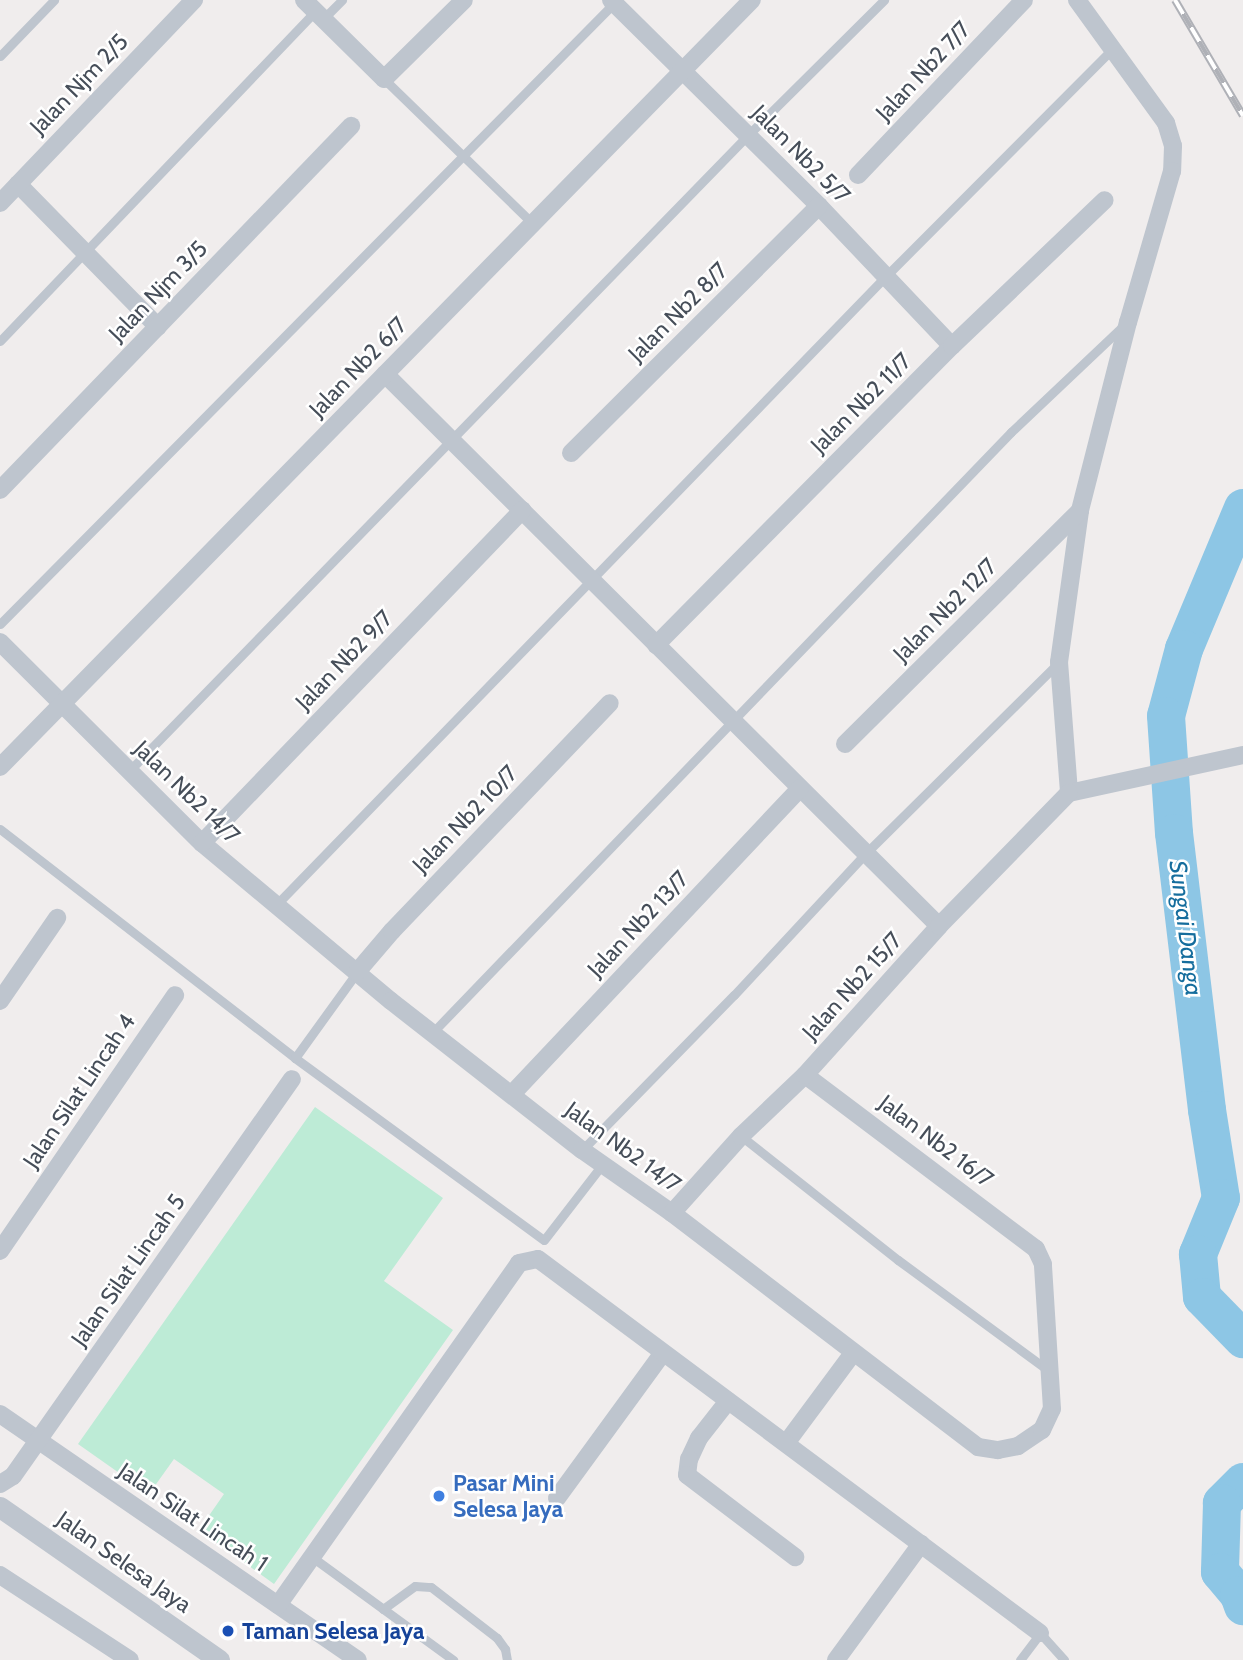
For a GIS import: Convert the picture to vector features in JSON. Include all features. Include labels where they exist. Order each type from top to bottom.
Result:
[{"type":"street","name":"Jalan Njm 2/5","points":[[0,203],[194,0]]},
{"type":"street","points":[[314,10],[384,79],[464,0]]},
{"type":"street","name":"Jalan Nb2 6/7","points":[[0,767],[752,0]]},
{"type":"street","name":"Jalan Nb2 7/7","points":[[858,175],[1024,0]]},
{"type":"street","points":[[1077,0],[1166,123],[1173,146],[1172,172],[1128,322],[1080,511],[1059,662],[1069,793],[1243,755]]},
{"type":"street","name":"Jalan Nb2 5/7","points":[[614,1],[819,206],[952,346]]},
{"type":"street","name":"Jalan Njm 3/5","points":[[0,490],[351,126]]},
{"type":"street","points":[[18,184],[158,327]]},
{"type":"street","name":"Jalan Nb2 11/7","points":[[656,645],[952,346],[1105,200]]},
{"type":"street","name":"Jalan Nb2 8/7","points":[[571,453],[819,206]]},
{"type":"street","points":[[385,374],[939,926]]},
{"type":"street","name":"Jalan Nb2 9/7","points":[[202,843],[522,510]]},
{"type":"street","name":"Jalan Nb2 12/7","points":[[845,744],[1080,511]]},
{"type":"street","name":"Jalan Nb2 14/7","points":[[0,642],[202,843],[275,906],[582,1150],[672,1213],[978,1447],[998,1450],[1018,1446],[1042,1430],[1052,1409],[1043,1264],[1036,1249]]},
{"type":"street","name":"Jalan Nb2 10/7","points":[[357,972],[392,930],[610,703]]},
{"type":"street","name":"Jalan Nb2 13/7","points":[[512,1094],[800,788]]},
{"type":"street","name":"Jalan Nb2 15/7","points":[[672,1213],[741,1136],[805,1075],[939,926],[1069,793]]},
{"type":"street","points":[[0,1001],[57,918]]},
{"type":"street","name":"Jalan Silat Lincah 4","points":[[0,1251],[175,995]]},
{"type":"street","name":"Jalan Nb2 16/7","points":[[805,1075],[1036,1249]]},
{"type":"street","name":"Jalan Silat Lincah 5","points":[[0,1484],[13,1476],[292,1079]]},
{"type":"street","points":[[278,1605],[519,1262],[538,1259],[1040,1633]]},
{"type":"street","points":[[787,1442],[853,1353]]},
{"type":"street","points":[[557,1498],[662,1354]]},
{"type":"street","points":[[728,1401],[699,1438],[689,1459],[687,1475],[795,1558]]},
{"type":"street","name":"Jalan Silat Lincah 1","points":[[0,1414],[358,1660]]},
{"type":"street","name":"Jalan Selesa Jaya","points":[[0,1507],[219,1660]]},
{"type":"street","points":[[836,1660],[920,1544]]},
{"type":"street","points":[[0,1575],[130,1660]]},
{"type":"lane","points":[[0,56],[54,0]]},
{"type":"lane","points":[[0,341],[314,10],[342,0]]},
{"type":"lane","points":[[130,771],[453,442],[748,135],[884,0]]},
{"type":"lane","points":[[0,624],[614,1]]},
{"type":"lane","points":[[275,906],[590,579],[1112,49]]},
{"type":"lane","points":[[384,79],[533,224]]},
{"type":"lane","points":[[433,1032],[1011,432],[1128,322]]},
{"type":"lane","points":[[582,1150],[734,995],[866,853],[1059,662]]},
{"type":"lane","points":[[0,829],[295,1058],[544,1240],[602,1165]]},
{"type":"lane","points":[[295,1058],[357,972]]},
{"type":"lane","points":[[741,1136],[898,1260],[1050,1371]]},
{"type":"lane","points":[[312,1557],[453,1660]]},
{"type":"lane","points":[[383,1609],[415,1586],[431,1587],[497,1638],[505,1649],[507,1660]]},
{"type":"lane","points":[[1020,1660],[1040,1633],[1063,1660]]},
{"type":"green space","points":[[315,1107],[443,1198],[384,1281],[453,1330],[274,1584],[199,1530],[224,1494],[174,1459],[149,1494],[78,1444]]},
{"type":"waterway","name":"Sungai Danga","points":[[1243,508],[1184,649],[1166,716],[1174,833],[1207,1110],[1221,1198],[1198,1254],[1202,1297],[1243,1339]]},
{"type":"waterway","name":"Sungai Danga","points":[[1243,1482],[1222,1503],[1220,1572],[1239,1595],[1243,1606]]},
{"type":"railway","points":[[1175,0],[1243,116]]},
{"type":"place","name":"Pasar Mini Selesa Jaya","points":[[439,1496]]},
{"type":"place","name":"Taman Selesa Jaya","points":[[228,1631]]}]
